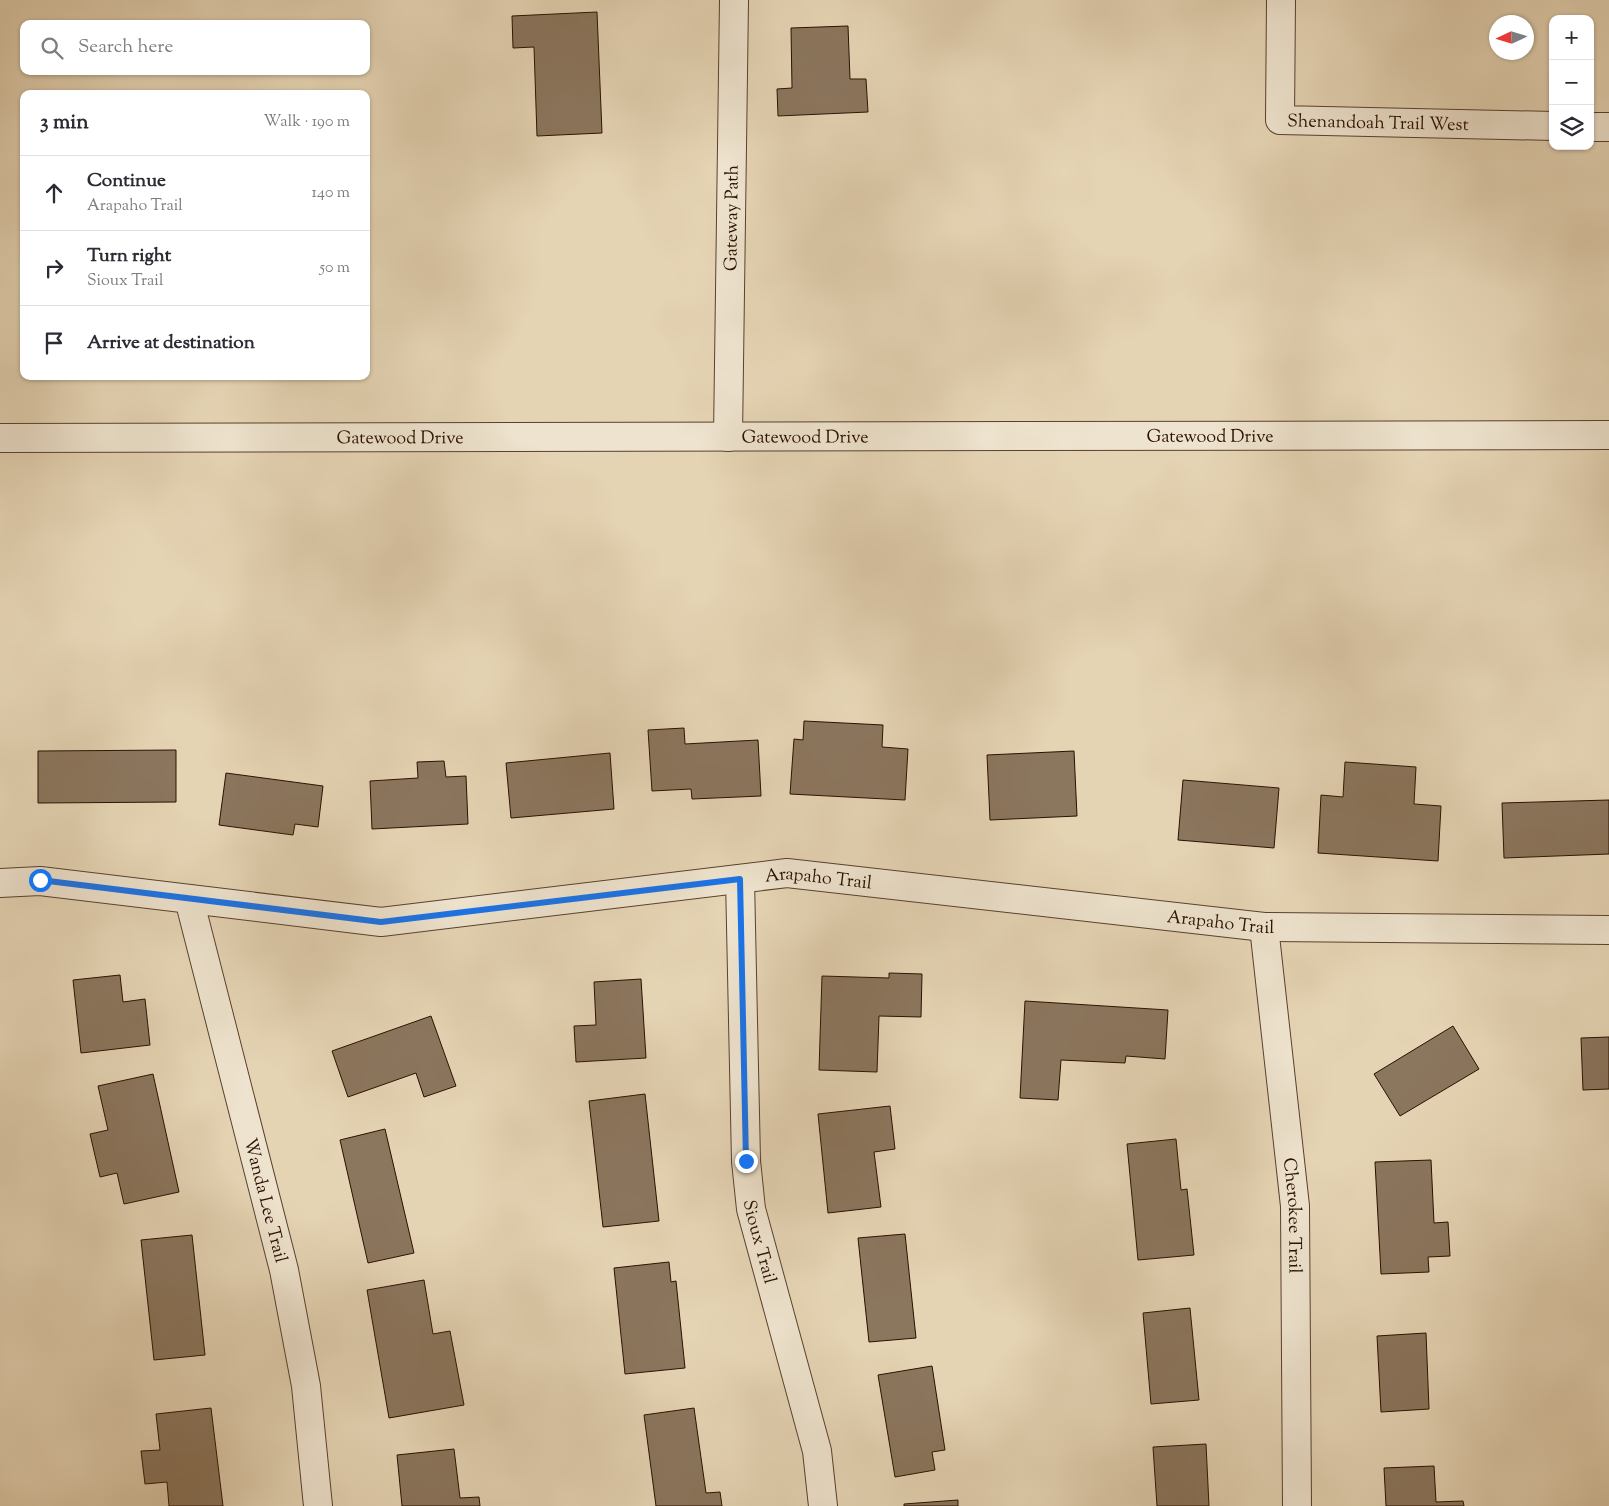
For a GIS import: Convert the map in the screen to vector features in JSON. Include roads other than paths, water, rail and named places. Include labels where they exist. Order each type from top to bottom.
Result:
[{"type":"street","name":"Gateway Path","points":[[728,437],[734,0]]},
{"type":"street","name":"Shenandoah Trail West","points":[[1281,0],[1280,120],[1549,126]]},
{"type":"street","points":[[1594,127],[1609,127]]},
{"type":"street","name":"Gatewood Drive","points":[[0,438],[1609,435]]},
{"type":"street","name":"Arapaho Trail","points":[[0,883],[40,880],[381,922],[787,873],[1264,927],[1609,930]]},
{"type":"street","name":"Sioux Trail","points":[[740,879],[746,1161],[752,1210],[817,1451],[823,1506]]},
{"type":"street","name":"Wanda Lee Trail","points":[[189,899],[284,1270],[306,1386],[318,1506]]},
{"type":"street","name":"Cherokee Trail","points":[[1264,927],[1295,1206],[1297,1506]]}]
